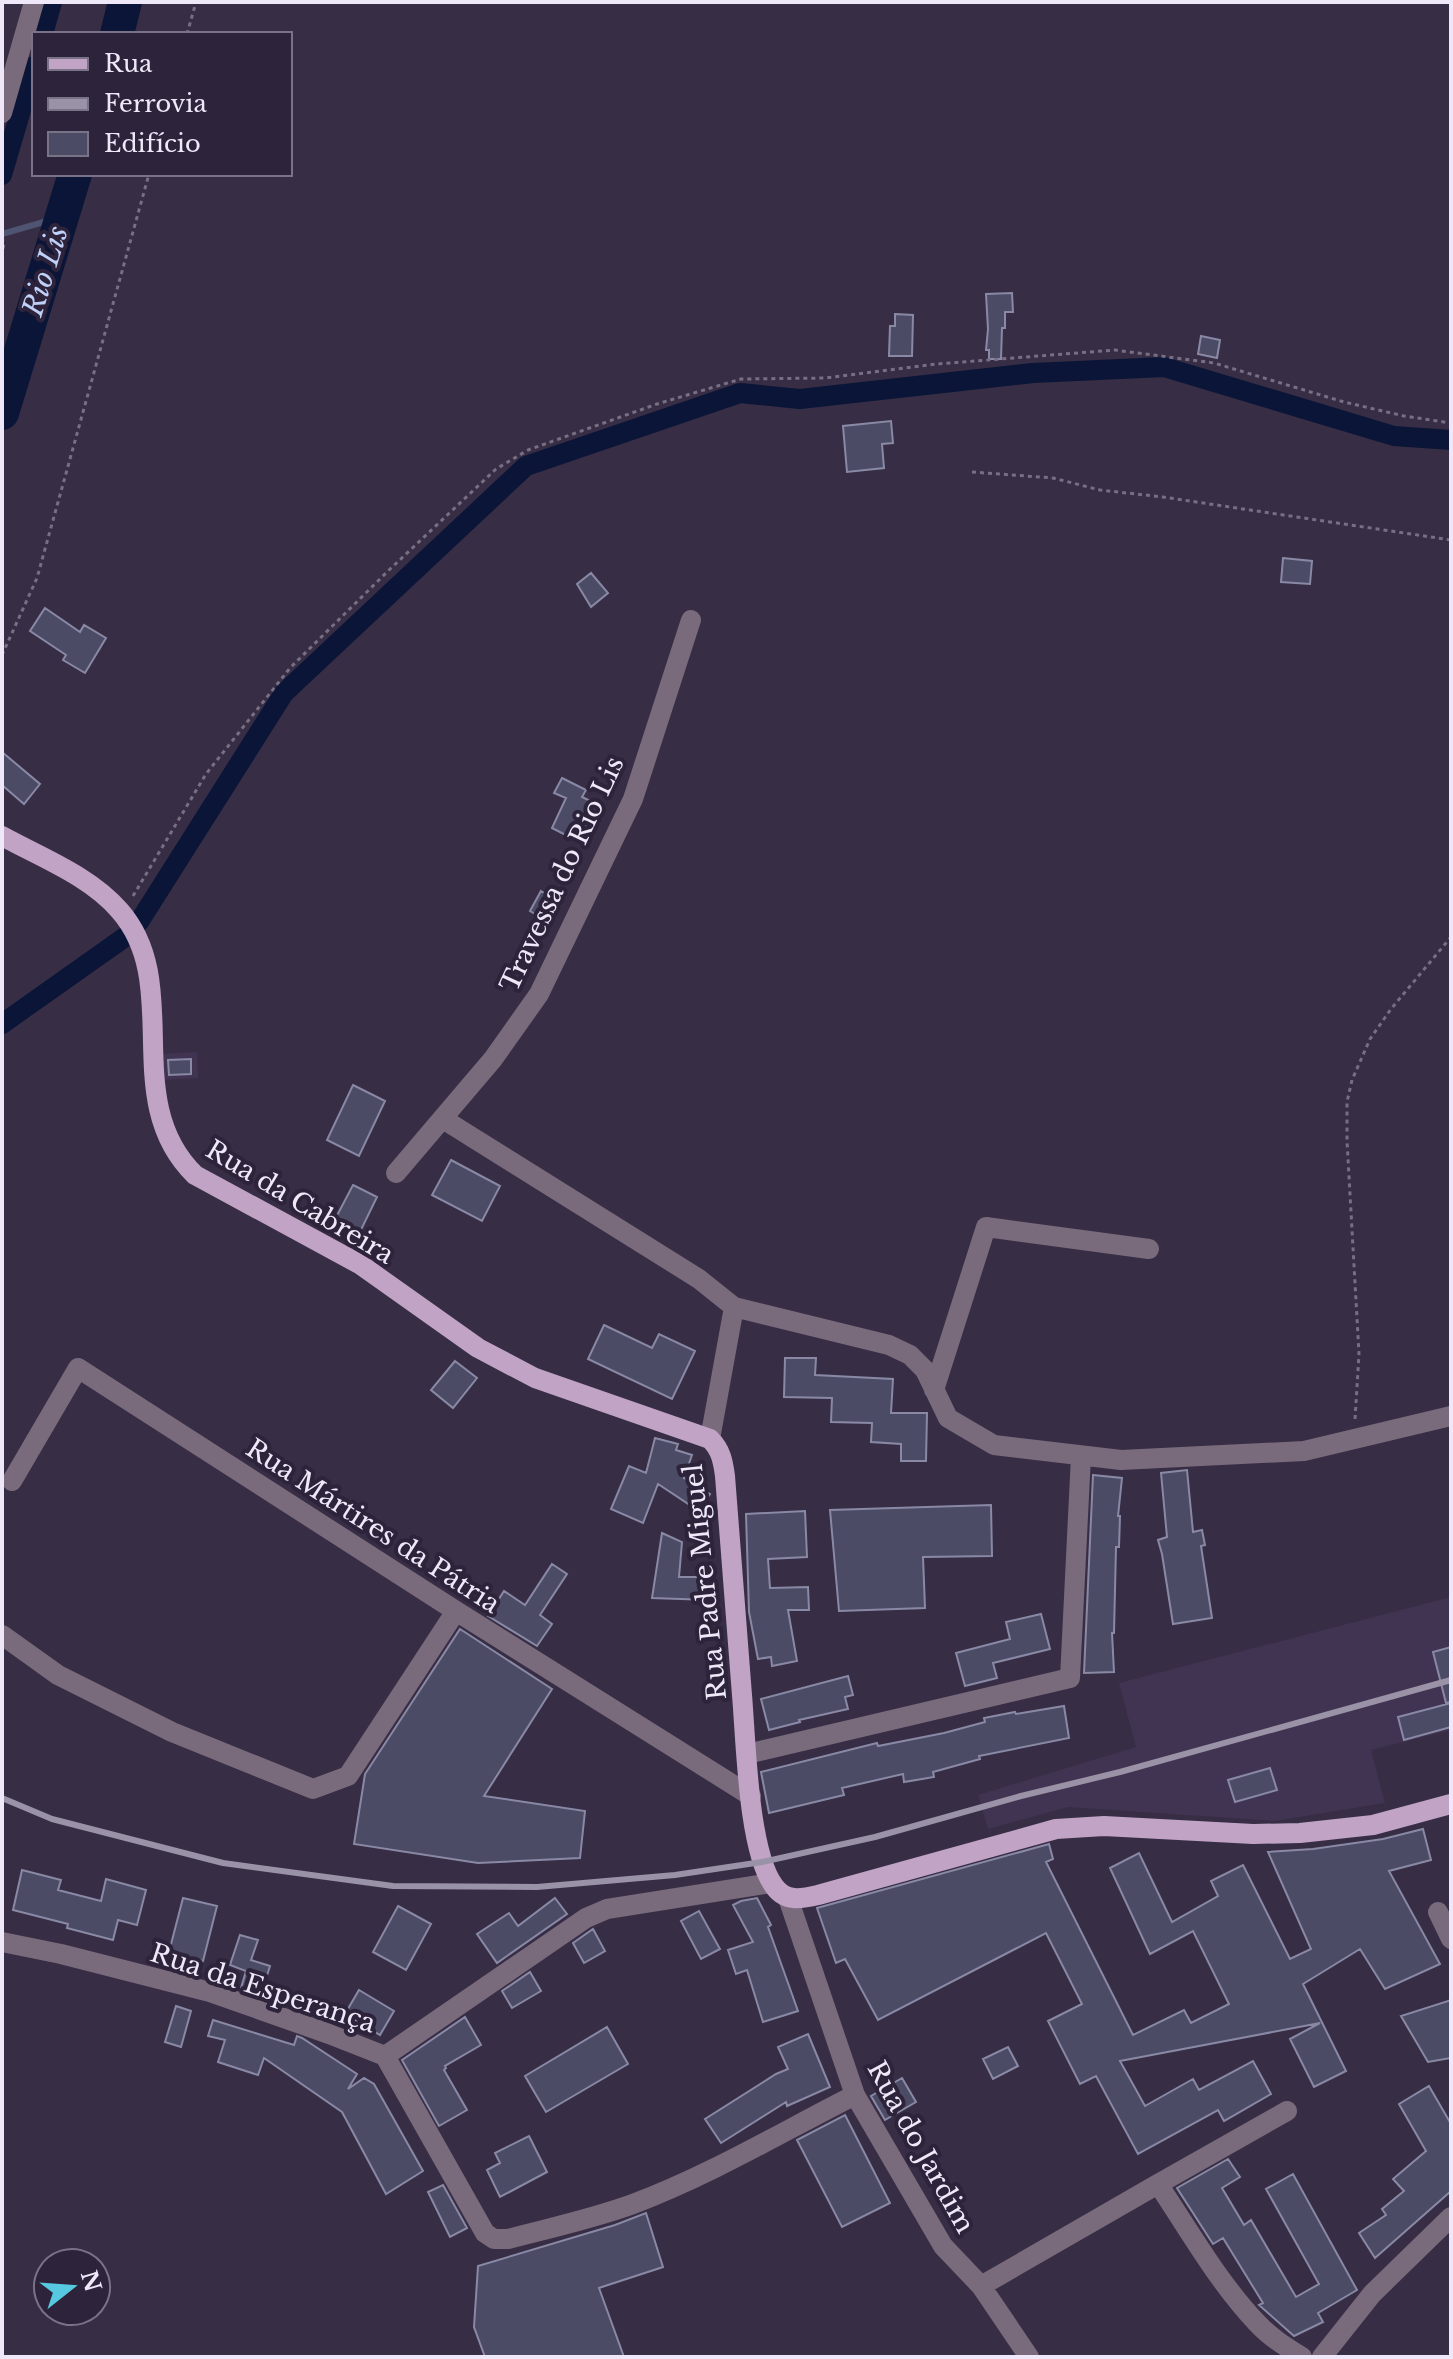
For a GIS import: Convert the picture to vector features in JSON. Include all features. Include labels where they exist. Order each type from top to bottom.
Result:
[{"type":"main road","name":"Rua da Cabreira","points":[[2,836],[86,882],[106,897],[122,913],[140,944],[148,969],[158,1112],[180,1159],[195,1175],[361,1265],[478,1348],[507,1364],[535,1378],[710,1439]]},
{"type":"main road","name":"Rua Padre Miguel","points":[[710,1439],[721,1454],[725,1476],[747,1754],[758,1846],[771,1883],[788,1898]]},
{"type":"main road","points":[[788,1898],[818,1895],[1056,1829],[1104,1826],[1253,1834],[1300,1833],[1373,1825],[1451,1804]]},
{"type":"street","points":[[2,113],[34,2]]},
{"type":"street","name":"Travessa do Rio Lis","points":[[396,1173],[493,1059],[539,994],[633,799],[691,620]]},
{"type":"street","points":[[443,1119],[699,1279],[734,1307],[889,1345],[910,1355],[925,1370],[948,1418],[994,1445],[1121,1460],[1304,1451],[1451,1416]]},
{"type":"street","points":[[934,1390],[986,1227],[1149,1249]]},
{"type":"street","name":"Rua Padre Miguel","points":[[710,1439],[734,1307]]},
{"type":"street","name":"Rua Mártires da Pátria","points":[[12,1481],[78,1368],[751,1796]]},
{"type":"street","points":[[747,1754],[1070,1678],[1081,1456]]},
{"type":"street","points":[[2,1635],[58,1675],[172,1732],[313,1789],[348,1776],[456,1611]]},
{"type":"street","points":[[385,2056],[586,1918],[607,1909],[771,1883]]},
{"type":"street","name":"Rua do Jardim","points":[[788,1898],[855,2095],[943,2246],[981,2286],[1029,2357]]},
{"type":"street","points":[[1438,1912],[1451,1939]]},
{"type":"street","name":"Rua da Esperança","points":[[2,1942],[210,1992],[385,2056],[485,2233],[494,2239],[508,2239],[635,2203],[855,2095]]},
{"type":"street","points":[[981,2286],[1287,2111]]},
{"type":"street","points":[[1158,2184],[1237,2299],[1279,2343],[1302,2357]]},
{"type":"street","points":[[1322,2357],[1372,2294],[1451,2217]]},
{"type":"path","points":[[188,32],[196,2]]},
{"type":"path","points":[[2,655],[37,578],[148,176]]},
{"type":"path","points":[[2,237],[2,253]]},
{"type":"path","points":[[122,913],[206,774],[290,668],[496,469],[528,450],[657,404],[741,379],[826,378],[937,364],[1115,350],[1214,363],[1344,402],[1451,423]]},
{"type":"path","points":[[972,472],[1053,478],[1100,490],[1451,540]]},
{"type":"path","points":[[1354,1439],[1359,1354],[1347,1102],[1352,1080],[1370,1039],[1451,937]]},
{"type":"shaded area","points":[[197,1052],[198,1078],[163,1080],[162,1054]]},
{"type":"shaded area","points":[[1451,1597],[1451,1730],[1371,1750],[1385,1803],[1275,1821],[1068,1807],[988,1829],[978,1795],[1136,1747],[1119,1683]]},
{"type":"building","points":[[1012,293],[1013,312],[1005,312],[1005,328],[1002,328],[1001,359],[989,359],[989,350],[986,350],[986,294]]},
{"type":"building","points":[[895,314],[913,315],[912,356],[889,356],[890,326],[895,326]]},
{"type":"building","points":[[1201,336],[1220,340],[1217,358],[1198,354]]},
{"type":"building","points":[[891,421],[893,443],[882,444],[884,468],[847,472],[843,426]]},
{"type":"building","points":[[1283,558],[1312,561],[1310,584],[1281,582]]},
{"type":"building","points":[[591,573],[608,593],[591,607],[577,584]]},
{"type":"building","points":[[45,608],[80,632],[84,625],[106,638],[85,673],[63,660],[66,655],[30,631]]},
{"type":"building","points":[[2,752],[40,784],[24,804],[2,785]]},
{"type":"building","points":[[562,778],[586,790],[582,797],[603,807],[585,845],[552,828],[566,798],[554,793]]},
{"type":"building","points":[[541,891],[560,902],[548,922],[530,911]]},
{"type":"building","points":[[191,1059],[191,1074],[169,1075],[168,1060]]},
{"type":"building","points":[[353,1085],[385,1101],[359,1156],[327,1140]]},
{"type":"building","points":[[451,1160],[500,1186],[482,1221],[432,1195]]},
{"type":"building","points":[[353,1185],[377,1197],[357,1238],[332,1225]]},
{"type":"building","points":[[604,1325],[652,1348],[659,1334],[695,1351],[672,1399],[588,1359]]},
{"type":"building","points":[[785,1358],[816,1358],[815,1375],[893,1379],[891,1413],[927,1413],[926,1461],[901,1461],[901,1444],[871,1442],[872,1423],[831,1422],[832,1398],[784,1397]]},
{"type":"building","points":[[455,1361],[477,1378],[453,1408],[431,1390]]},
{"type":"building","points":[[655,1438],[678,1444],[676,1450],[692,1455],[684,1478],[710,1494],[699,1511],[658,1484],[643,1523],[611,1509],[629,1466],[646,1473]]},
{"type":"building","points":[[1187,1470],[1193,1532],[1202,1530],[1205,1545],[1201,1546],[1212,1618],[1173,1624],[1158,1540],[1167,1537],[1161,1473]]},
{"type":"building","points":[[1093,1475],[1122,1478],[1112,1633],[1114,1672],[1084,1673]]},
{"type":"building","points":[[991,1505],[992,1556],[923,1557],[925,1608],[839,1611],[830,1510]]},
{"type":"building","points":[[805,1511],[807,1557],[768,1559],[770,1588],[808,1587],[809,1610],[788,1610],[797,1661],[772,1666],[771,1657],[758,1659],[749,1612],[746,1514]]},
{"type":"building","points":[[662,1533],[682,1542],[679,1577],[707,1577],[709,1600],[652,1598]]},
{"type":"building","points":[[552,1564],[567,1574],[540,1615],[552,1624],[537,1646],[488,1616],[504,1591],[525,1605]]},
{"type":"building","points":[[1041,1614],[1050,1649],[993,1663],[997,1678],[965,1686],[956,1653],[1010,1639],[1006,1622]]},
{"type":"building","points":[[460,1629],[552,1689],[484,1796],[585,1811],[580,1858],[478,1863],[354,1844],[365,1774]]},
{"type":"building","points":[[1451,1647],[1451,1702],[1446,1703],[1433,1652]]},
{"type":"building","points":[[848,1676],[853,1695],[845,1697],[848,1709],[769,1730],[761,1699]]},
{"type":"building","points":[[1451,1703],[1451,1727],[1404,1740],[1398,1717]]},
{"type":"building","points":[[1064,1706],[1069,1738],[979,1756],[980,1759],[933,1772],[934,1777],[904,1782],[903,1774],[842,1788],[844,1795],[769,1813],[761,1772],[877,1743],[878,1746],[944,1733],[985,1722],[984,1718]]},
{"type":"building","points":[[1270,1768],[1277,1790],[1235,1802],[1228,1780]]},
{"type":"building","points":[[1423,1829],[1431,1860],[1389,1871],[1440,1964],[1385,1989],[1360,1949],[1303,1984],[1346,2071],[1314,2087],[1290,2039],[1320,2023],[1120,2061],[1145,2106],[1193,2079],[1199,2090],[1253,2061],[1271,2094],[1224,2121],[1218,2110],[1138,2154],[1096,2076],[1080,2084],[1048,2021],[1082,2004],[1046,1933],[878,2020],[845,1959],[836,1963],[817,1908],[1049,1844],[1053,1859],[1046,1862],[1133,2035],[1184,2010],[1191,2023],[1229,2004],[1193,1931],[1150,1954],[1110,1868],[1139,1853],[1172,1922],[1218,1896],[1211,1881],[1243,1865],[1290,1959],[1311,1949],[1268,1852],[1383,1839]]},
{"type":"building","points":[[22,1870],[61,1880],[58,1890],[101,1901],[106,1879],[146,1890],[137,1925],[118,1920],[113,1940],[13,1910]]},
{"type":"building","points":[[183,1898],[217,1906],[203,1961],[169,1952]]},
{"type":"building","points":[[555,1898],[567,1914],[497,1963],[477,1934],[509,1913],[518,1926]]},
{"type":"building","points":[[757,1898],[771,1925],[768,1927],[798,2011],[763,2022],[747,1970],[736,1974],[728,1950],[753,1942],[733,1905]]},
{"type":"building","points":[[398,1906],[431,1924],[406,1970],[373,1952]]},
{"type":"building","points":[[699,1911],[720,1949],[701,1959],[681,1921]]},
{"type":"building","points":[[593,1929],[605,1951],[584,1963],[573,1943]]},
{"type":"building","points":[[240,1935],[258,1940],[251,1960],[270,1966],[261,1995],[241,1988],[246,1971],[230,1965]]},
{"type":"building","points":[[530,1972],[541,1991],[512,2008],[502,1991]]},
{"type":"building","points":[[359,1990],[394,2011],[380,2035],[345,2014]]},
{"type":"building","points":[[1451,2000],[1451,2058],[1428,2062],[1401,2016]]},
{"type":"building","points":[[176,2006],[191,2011],[181,2047],[165,2042]]},
{"type":"building","points":[[465,2017],[481,2045],[445,2066],[444,2070],[467,2110],[439,2126],[402,2060]]},
{"type":"building","points":[[213,2020],[294,2045],[297,2036],[357,2074],[348,2089],[364,2078],[374,2084],[423,2171],[386,2194],[342,2112],[264,2058],[258,2075],[218,2062],[225,2040],[208,2036]]},
{"type":"building","points":[[607,2027],[628,2064],[546,2112],[525,2076]]},
{"type":"building","points":[[808,2034],[830,2087],[787,2106],[786,2102],[721,2143],[705,2119],[788,2069],[778,2047]]},
{"type":"building","points":[[1008,2047],[1018,2066],[993,2079],[983,2059]]},
{"type":"building","points":[[902,2078],[916,2102],[885,2120],[871,2096]]},
{"type":"building","points":[[1429,2086],[1451,2124],[1451,2191],[1375,2258],[1359,2233],[1386,2215],[1382,2209],[1404,2191],[1393,2179],[1426,2151],[1399,2104]]},
{"type":"building","points":[[845,2115],[890,2203],[842,2227],[797,2140]]},
{"type":"building","points":[[529,2136],[547,2172],[500,2197],[487,2170],[500,2163],[495,2153]]},
{"type":"building","points":[[1228,2159],[1240,2177],[1222,2188],[1244,2225],[1251,2220],[1296,2297],[1319,2284],[1266,2189],[1293,2174],[1357,2290],[1318,2313],[1323,2322],[1294,2336],[1259,2305],[1263,2303],[1223,2238],[1213,2244],[1177,2188]]},
{"type":"building","points":[[443,2185],[467,2228],[450,2237],[428,2192]]},
{"type":"building","points":[[646,2213],[663,2267],[599,2288],[624,2357],[485,2357],[474,2327],[478,2266]]},
{"type":"waterway","points":[[44,32],[52,2]]},
{"type":"waterway","name":"Rio Lis","points":[[118,32],[125,2]]},
{"type":"waterway","points":[[2,175],[32,73]]},
{"type":"waterway","name":"Rio Lis","points":[[2,413],[74,176]]},
{"type":"waterway","points":[[2,234],[61,217]]},
{"type":"waterway","points":[[139,922],[284,693],[526,466],[740,393],[800,399],[1033,373],[1164,367],[1394,436],[1451,440]]},
{"type":"waterway","points":[[2,1024],[125,937]]},
{"type":"railway","points":[[2,1798],[52,1819],[223,1863],[393,1886],[537,1887],[675,1875],[762,1862],[875,1837],[1451,1680]]}]
